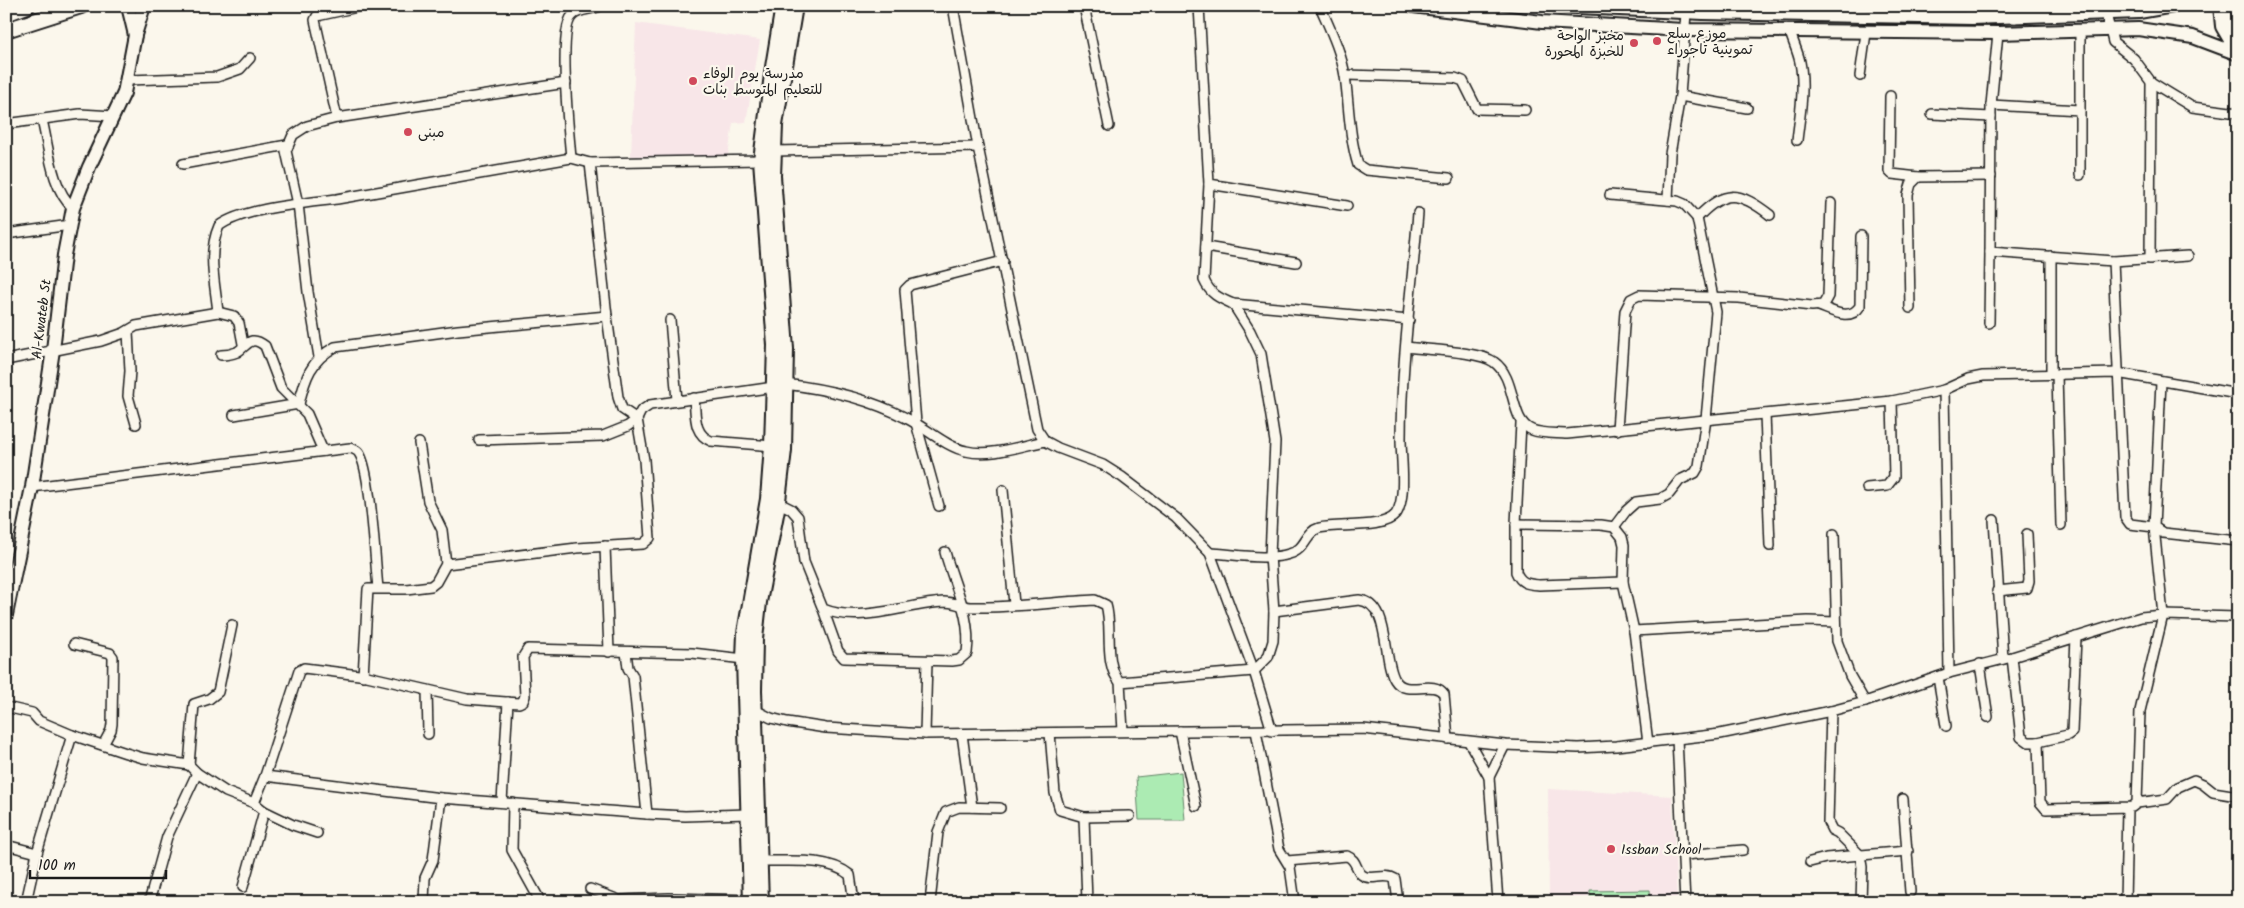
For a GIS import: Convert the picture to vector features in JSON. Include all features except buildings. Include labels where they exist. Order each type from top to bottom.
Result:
[{"type":"highway","points":[[2222,6],[2224,26],[2238,50]]},
{"type":"main road","points":[[6,14],[28,6]]},
{"type":"main road","points":[[6,30],[81,6]]},
{"type":"main road","points":[[128,6],[135,36]]},
{"type":"main road","points":[[135,36],[144,6]]},
{"type":"main road","points":[[1413,6],[1542,22],[1684,30],[1998,33],[2138,29],[2174,33],[2212,43],[2238,54]]},
{"type":"main road","points":[[1557,6],[1686,12],[1702,10],[2106,14],[2139,12],[2173,6]]},
{"type":"main road","points":[[754,901],[748,814],[750,707],[759,602],[773,501],[772,446],[779,386],[786,349],[774,184],[774,151],[775,124],[788,11]]},
{"type":"main road","points":[[754,901],[760,861],[750,707],[744,659],[747,625],[784,450],[762,160],[772,68],[788,11]]},
{"type":"main road","name":"Al-Kwateb St","points":[[6,615],[32,487],[53,350],[64,255],[73,208],[128,80],[135,36]]},
{"type":"street","points":[[337,118],[315,20],[317,16],[362,6]]},
{"type":"street","points":[[571,158],[566,83],[567,24],[576,13],[600,6]]},
{"type":"street","points":[[953,6],[978,147],[1037,429],[1045,440],[1058,448],[1103,465],[1122,477],[1176,518],[1210,553],[1254,671],[1272,731]]},
{"type":"street","points":[[1084,6],[1109,126]]},
{"type":"street","points":[[1199,6],[1209,184],[1204,280],[1208,289],[1219,298],[1233,304],[1409,320]]},
{"type":"street","points":[[1320,6],[1337,45],[1344,74],[1351,134],[1358,164],[1366,170],[1449,178]]},
{"type":"street","points":[[1668,200],[1670,154],[1680,96],[1686,12]]},
{"type":"street","points":[[2106,14],[2115,45],[2134,59],[2151,82],[2192,107],[2238,113]]},
{"type":"street","points":[[1790,32],[1800,62],[1801,72],[1801,105],[1797,140]]},
{"type":"street","points":[[2080,32],[2080,175]]},
{"type":"street","points":[[1860,76],[1866,33]]},
{"type":"street","points":[[1989,323],[1991,105],[1998,33]]},
{"type":"street","points":[[128,80],[217,76],[240,69],[250,58]]},
{"type":"street","points":[[1344,74],[1455,78],[1463,81],[1477,109],[1525,110]]},
{"type":"street","points":[[2150,259],[2151,82]]},
{"type":"street","points":[[320,357],[308,292],[298,204],[286,151],[294,135],[307,126],[337,118],[566,83]]},
{"type":"street","points":[[1680,96],[1747,108]]},
{"type":"street","points":[[1890,96],[1889,171],[1918,176],[1991,176]]},
{"type":"street","points":[[1991,105],[2080,110]]},
{"type":"street","points":[[6,124],[80,114],[114,116]]},
{"type":"street","points":[[1932,114],[1991,117]]},
{"type":"street","points":[[42,120],[56,182],[66,202],[73,208]]},
{"type":"street","points":[[183,164],[288,145]]},
{"type":"street","points":[[774,151],[978,147]]},
{"type":"street","points":[[218,312],[212,255],[213,242],[219,226],[237,216],[571,158],[590,163],[762,160]]},
{"type":"street","points":[[590,163],[607,316],[620,406],[625,412],[637,419]]},
{"type":"street","points":[[1910,308],[1908,195],[1911,184],[1918,176]]},
{"type":"street","points":[[1209,184],[1347,206]]},
{"type":"street","points":[[1610,195],[1668,200],[1684,204],[1697,218],[1716,312],[1702,459],[1695,473],[1680,480],[1669,494],[1660,499],[1636,502],[1626,511],[1614,527]]},
{"type":"street","points":[[1697,218],[1711,203],[1726,197],[1751,200],[1770,215]]},
{"type":"street","points":[[1819,306],[1823,305],[1828,296],[1832,203]]},
{"type":"street","points":[[1210,553],[1270,556],[1289,554],[1302,548],[1308,537],[1316,529],[1381,522],[1396,513],[1402,492],[1401,417],[1418,213]]},
{"type":"street","points":[[6,234],[70,225]]},
{"type":"street","points":[[1617,430],[1625,311],[1630,299],[1640,295],[1712,297],[1819,306],[1842,314],[1850,314],[1860,306],[1861,236]]},
{"type":"street","points":[[1206,247],[1296,262]]},
{"type":"street","points":[[1990,252],[2113,260],[2188,256]]},
{"type":"street","points":[[2051,256],[2061,525]]},
{"type":"street","points":[[939,506],[916,423],[905,290],[910,286],[1003,260]]},
{"type":"street","points":[[2113,260],[2125,516],[2130,524],[2154,528],[2163,533],[2238,541]]},
{"type":"street","points":[[1120,682],[1254,671],[1264,662],[1270,652],[1273,641],[1274,611],[1270,556],[1276,442],[1261,354],[1250,331],[1233,304]]},
{"type":"street","points":[[6,360],[101,341],[136,326],[218,312],[234,316],[239,324],[244,344]]},
{"type":"street","points":[[299,404],[308,373],[320,357],[336,347],[458,330],[607,316]]},
{"type":"street","points":[[670,320],[677,400]]},
{"type":"street","points":[[128,331],[130,371],[128,396],[136,424]]},
{"type":"street","points":[[221,356],[235,353],[244,344],[256,342],[265,346],[281,388],[307,414],[323,451]]},
{"type":"street","points":[[1407,347],[1487,358],[1495,362],[1504,373],[1510,385],[1522,422],[1516,524],[1516,572],[1519,579],[1526,584],[1568,585],[1623,582]]},
{"type":"street","points":[[1522,422],[1532,430],[1549,433],[1567,434],[1617,430],[1706,419],[1892,401],[1944,390],[1968,379],[1982,376],[2118,373],[2238,394]]},
{"type":"street","points":[[2137,803],[2140,711],[2163,615],[2154,528],[2161,382]]},
{"type":"street","points":[[478,440],[603,436],[621,430],[637,419],[641,410],[650,405],[779,386],[820,388],[871,402],[916,423],[956,449],[968,452],[985,453],[1045,440]]},
{"type":"street","points":[[1944,390],[1949,673]]},
{"type":"street","points":[[694,398],[698,430],[703,438],[711,442],[772,446]]},
{"type":"street","points":[[1867,488],[1887,486],[1894,476],[1892,401]]},
{"type":"street","points":[[234,415],[299,404]]},
{"type":"street","points":[[1765,414],[1770,546]]},
{"type":"street","points":[[446,564],[605,546],[643,544],[650,538],[644,460],[637,419]]},
{"type":"street","points":[[363,676],[368,590],[370,588],[432,586],[446,564],[442,530],[428,501],[419,443]]},
{"type":"street","points":[[32,487],[323,451],[355,449],[360,454],[368,485],[378,588]]},
{"type":"street","points":[[1003,490],[1014,604]]},
{"type":"street","points":[[773,501],[791,509],[798,517],[804,562],[838,651],[844,658],[926,661],[959,660],[967,653],[966,615],[952,580],[945,552]]},
{"type":"street","points":[[1994,520],[1998,591],[2008,658],[2021,737],[2028,742],[2038,742],[2068,735],[2072,732],[2076,638]]},
{"type":"street","points":[[1516,524],[1601,524],[1614,527],[1622,537],[1624,545],[1623,582],[1634,631],[1648,743]]},
{"type":"street","points":[[1834,534],[1836,641],[1864,702]]},
{"type":"street","points":[[1998,591],[2027,588],[2029,581],[2027,534]]},
{"type":"street","points":[[605,546],[609,652]]},
{"type":"street","points":[[823,609],[833,613],[862,613],[885,612],[947,602],[963,606],[1095,600],[1102,602],[1106,605],[1109,612],[1110,654],[1115,677],[1120,682],[1123,731]]},
{"type":"street","points":[[1274,611],[1359,600],[1372,605],[1379,614],[1389,663],[1397,682],[1406,687],[1436,688],[1444,694],[1448,739]]},
{"type":"street","points":[[750,707],[771,718],[787,722],[826,728],[925,734],[1363,729],[1469,742],[1578,748],[1648,743],[1729,732],[1831,711],[1864,702],[1949,673],[2008,658],[2141,617],[2163,615],[2238,617]]},
{"type":"street","points":[[1634,631],[1808,621],[1836,622]]},
{"type":"street","points":[[232,625],[218,692],[209,699],[194,704],[190,765],[196,773],[226,792],[254,803],[264,812],[317,834]]},
{"type":"street","points":[[74,644],[110,653],[113,657],[112,724],[103,745]]},
{"type":"street","points":[[254,803],[265,776],[299,671],[309,668],[363,676],[467,699],[519,703],[523,701],[524,696],[523,656],[528,649],[692,653],[744,659]]},
{"type":"street","points":[[626,652],[628,668],[633,676],[647,814]]},
{"type":"street","points":[[925,734],[926,661]]},
{"type":"street","points":[[1980,664],[1988,717]]},
{"type":"street","points":[[1938,677],[1946,726]]},
{"type":"street","points":[[427,690],[428,734]]},
{"type":"street","points":[[502,802],[508,702]]},
{"type":"street","points":[[6,707],[32,713],[39,721],[72,735],[143,758],[190,765]]},
{"type":"street","points":[[1831,711],[1828,822],[1832,830],[1838,833],[1860,855],[1862,868],[1861,902]]},
{"type":"street","points":[[1180,731],[1196,806]]},
{"type":"street","points":[[1256,731],[1279,849],[1290,867],[1294,902]]},
{"type":"street","points":[[1050,733],[1055,793],[1059,807],[1064,813],[1084,817],[1130,816]]},
{"type":"street","points":[[962,734],[972,807]]},
{"type":"street","points":[[26,902],[37,853],[72,735]]},
{"type":"street","points":[[1677,739],[1685,902]]},
{"type":"street","points":[[1469,742],[1489,777],[1498,902]]},
{"type":"street","points":[[2038,742],[2042,806],[2046,809],[2127,808],[2136,806],[2137,803],[2167,799],[2178,787],[2194,780],[2213,792],[2238,796]]},
{"type":"street","points":[[1489,777],[1505,745]]},
{"type":"street","points":[[149,902],[167,837],[196,773]]},
{"type":"street","points":[[265,776],[441,798],[685,816],[748,814]]},
{"type":"street","points":[[424,902],[426,878],[434,857],[441,798]]},
{"type":"street","points":[[1903,799],[1910,892]]},
{"type":"street","points":[[513,802],[512,850],[538,897]]},
{"type":"street","points":[[930,902],[938,832],[942,817],[953,808],[1000,808]]},
{"type":"street","points":[[2124,902],[2127,808]]},
{"type":"street","points":[[244,887],[264,812]]},
{"type":"street","points":[[1084,817],[1087,902]]},
{"type":"street","points":[[6,845],[37,853]]},
{"type":"street","points":[[1684,855],[1743,850]]},
{"type":"street","points":[[1810,862],[1826,858],[1908,851]]},
{"type":"street","points":[[1287,861],[1351,857],[1356,862],[1362,875],[1368,877],[1390,876],[1395,880],[1398,902]]},
{"type":"street","points":[[760,861],[816,863],[835,866],[850,875],[854,902]]},
{"type":"street","points":[[590,889],[614,900],[669,898],[754,901]]},
{"type":"shaded area","name":"مدرسة يوم الوفاء للتعليم المتوسط بنات","points":[[636,23],[760,40],[746,122],[733,123],[728,156],[631,156]]},
{"type":"shaded area","name":"Issban School","points":[[1548,789],[1672,796],[1677,902],[1549,902]]},
{"type":"green space","points":[[1181,772],[1185,820],[1139,820],[1136,777]]},
{"type":"green space","points":[[1650,890],[1651,902],[1590,902],[1590,891]]},
{"type":"place","name":"موزع سلع تموينية تاجوراء","points":[[1657,41]]},
{"type":"place","name":"مخبز الواحة للخبزة المحورة","points":[[1634,43]]},
{"type":"place","name":"مدرسة يوم الوفاء للتعليم المتوسط بنات","points":[[693,81]]},
{"type":"place","name":"مبنى","points":[[408,132]]},
{"type":"place","name":"Issban School","points":[[1611,849]]}]
